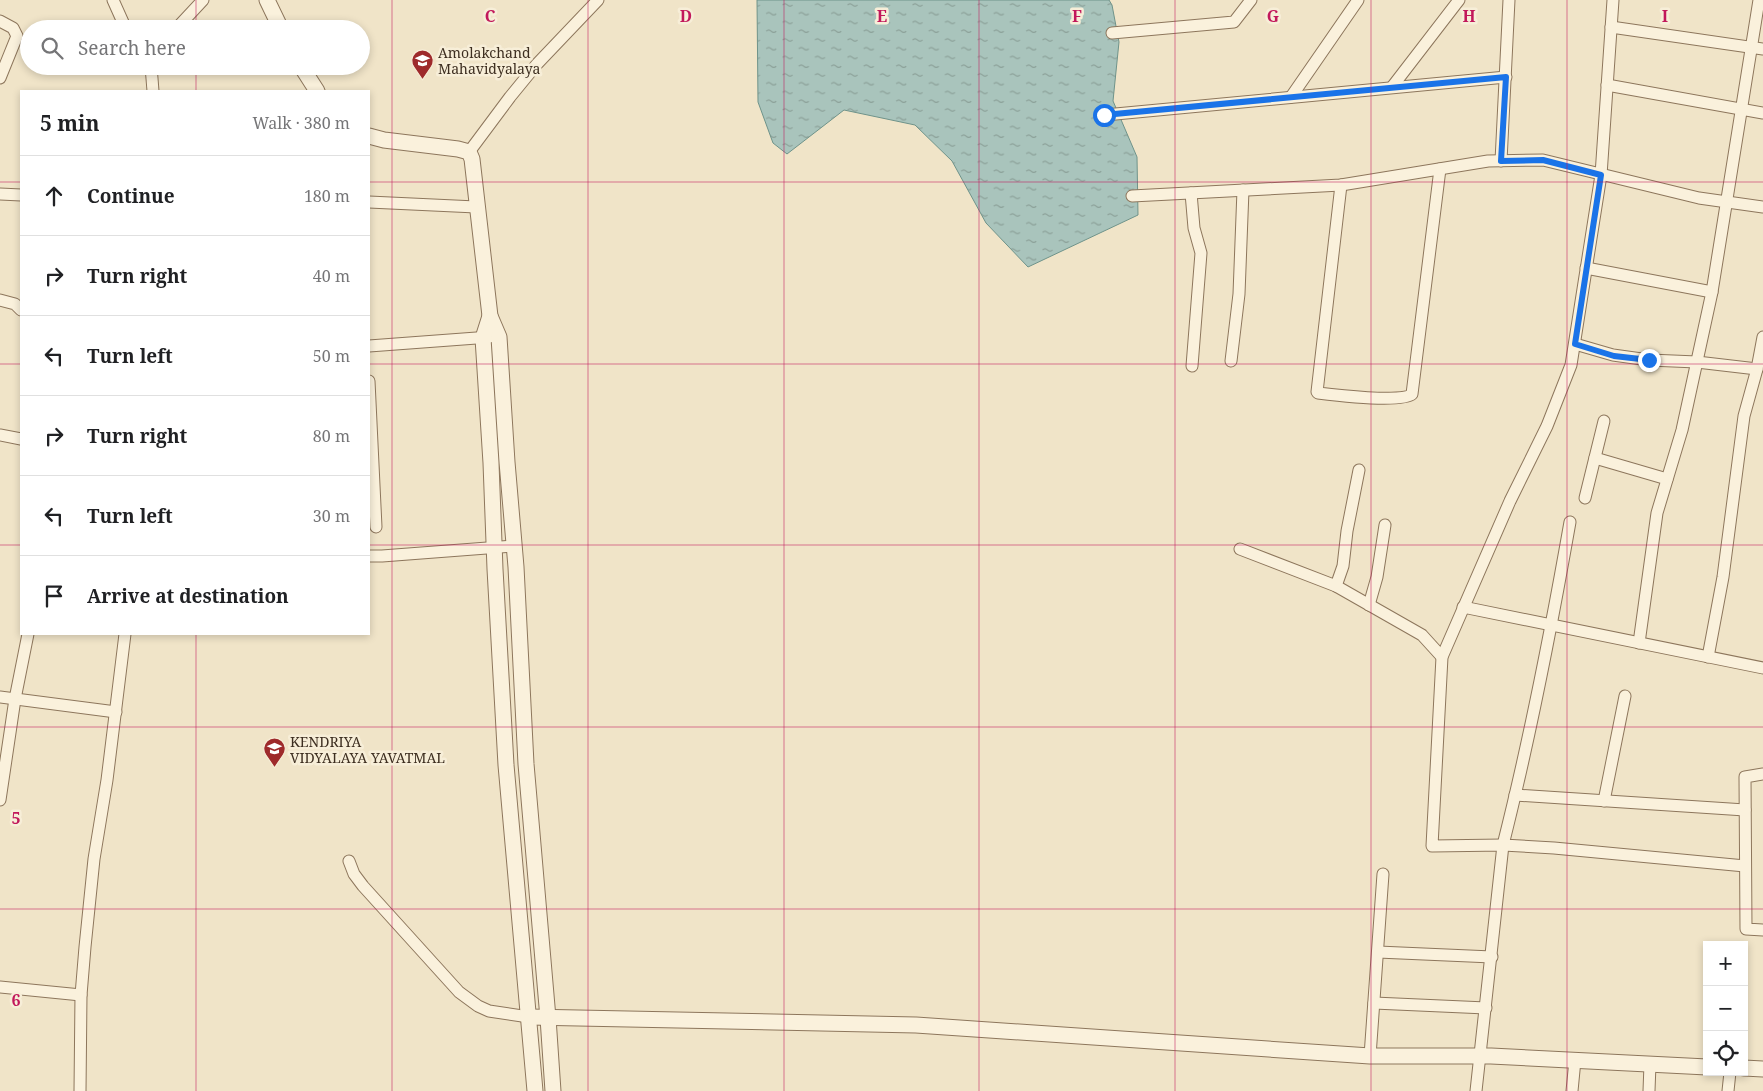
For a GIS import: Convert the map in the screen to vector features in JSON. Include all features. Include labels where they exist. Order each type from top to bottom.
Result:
[{"type":"street","points":[[113,0],[122,20]]},
{"type":"street","points":[[184,20],[203,0]]},
{"type":"street","points":[[267,0],[277,20]]},
{"type":"street","points":[[469,152],[510,96],[598,0]]},
{"type":"street","points":[[1112,32],[1234,22],[1251,0]]},
{"type":"street","points":[[1291,97],[1358,0]]},
{"type":"street","points":[[1392,88],[1458,0]]},
{"type":"street","points":[[1501,161],[1509,0]]},
{"type":"street","points":[[1613,0],[1601,175],[1571,365],[1547,426],[1510,501],[1442,657],[1432,846],[1503,844],[1745,866]]},
{"type":"street","points":[[1639,643],[1656,513],[1682,430],[1712,292],[1742,110],[1757,48],[1759,0]]},
{"type":"street","points":[[0,21],[13,28],[17,36],[0,78]]},
{"type":"street","points":[[1611,28],[1757,48]]},
{"type":"street","points":[[152,75],[153,90]]},
{"type":"street","points":[[307,75],[316,90]]},
{"type":"street","points":[[1104,115],[1506,77]]},
{"type":"street","points":[[1607,85],[1763,114]]},
{"type":"street","points":[[370,136],[469,152]]},
{"type":"street","points":[[469,152],[472,159],[490,316],[499,337],[514,546],[526,764],[553,1091]]},
{"type":"street","points":[[1132,196],[1341,185],[1488,161],[1543,160],[1699,198],[1763,207]]},
{"type":"street","points":[[1341,185],[1317,392],[1368,397],[1406,398],[1412,394],[1440,169]]},
{"type":"street","points":[[1231,361],[1239,294],[1243,190]]},
{"type":"street","points":[[1191,193],[1194,228],[1201,254],[1192,366]]},
{"type":"street","points":[[0,194],[20,195]]},
{"type":"street","points":[[370,202],[476,207]]},
{"type":"street","points":[[1586,268],[1712,292]]},
{"type":"street","points":[[0,300],[15,304],[20,309]]},
{"type":"street","points":[[490,316],[483,338],[506,765],[535,1091]]},
{"type":"street","points":[[370,346],[499,337]]},
{"type":"street","points":[[1708,657],[1723,577],[1744,416],[1757,369],[1763,337]]},
{"type":"street","points":[[1575,344],[1614,356],[1697,362],[1757,369]]},
{"type":"street","points":[[1585,498],[1604,421]]},
{"type":"street","points":[[370,423],[376,527]]},
{"type":"street","points":[[0,435],[20,439]]},
{"type":"street","points":[[1594,458],[1667,479]]},
{"type":"street","points":[[1336,586],[1343,566],[1347,531],[1359,470]]},
{"type":"street","points":[[1476,1091],[1503,844],[1552,626],[1570,522]]},
{"type":"street","points":[[1369,605],[1377,577],[1385,525]]},
{"type":"street","points":[[370,556],[514,546]]},
{"type":"street","points":[[1240,549],[1336,586],[1422,635],[1442,657]]},
{"type":"street","points":[[1463,607],[1763,668]]},
{"type":"street","points":[[0,800],[15,699],[28,635]]},
{"type":"street","points":[[80,1091],[81,995],[94,859],[116,712],[125,635]]},
{"type":"street","points":[[1604,801],[1625,696]]},
{"type":"street","points":[[0,697],[116,712]]},
{"type":"street","points":[[1763,774],[1745,777],[1746,930],[1763,930]]},
{"type":"street","points":[[1515,796],[1745,810]]},
{"type":"street","points":[[349,860],[354,874],[363,886],[459,992],[478,1006],[490,1011],[529,1017],[916,1025],[1370,1056],[1481,1056],[1703,1067]]},
{"type":"street","points":[[1370,1056],[1383,874]]},
{"type":"street","points":[[1378,952],[1492,957]]},
{"type":"street","points":[[0,988],[81,995]]},
{"type":"street","points":[[1374,1003],[1486,1008]]},
{"type":"street","points":[[1572,1091],[1575,1060]]},
{"type":"street","points":[[1649,1091],[1650,1064]]},
{"type":"street","points":[[1748,1068],[1763,1069]]},
{"type":"street","points":[[1728,1091],[1730,1076]]},
{"type":"water","points":[[757,0],[1109,0],[1112,5],[1119,42],[1113,101],[1137,157],[1138,215],[1028,267],[986,223],[952,161],[915,125],[844,110],[787,154],[773,143],[758,102]]},
{"type":"place","name":"Amolakchand Mahavidyalaya","points":[[422,79]]},
{"type":"place","name":"KENDRIYA VIDYALAYA YAVATMAL","points":[[274,768]]},
{"type":"route","points":[[1104,115],[1506,77],[1502,116],[1501,161],[1543,160],[1601,175],[1575,344],[1614,356],[1649,360]]}]
